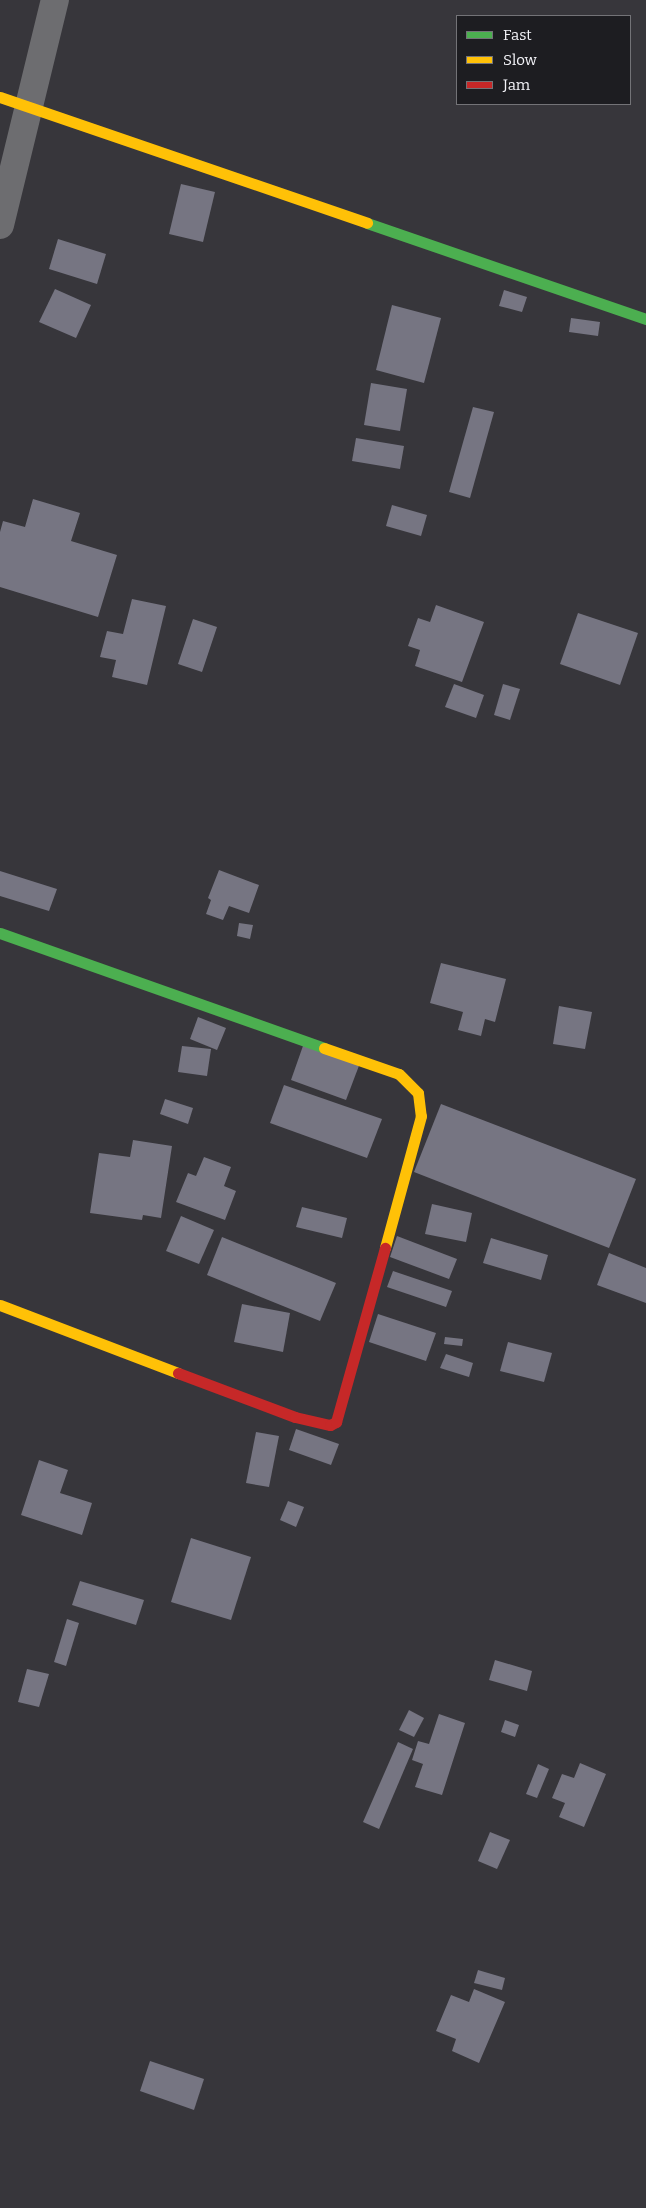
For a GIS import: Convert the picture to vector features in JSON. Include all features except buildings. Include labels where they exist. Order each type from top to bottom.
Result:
[{"type":"street","points":[[0,225],[55,0]]},
{"type":"street","points":[[0,97],[646,319]]},
{"type":"street","points":[[0,933],[399,1074],[418,1093],[421,1116],[340,1414],[336,1422],[330,1425],[295,1417],[0,1305]]},
{"type":"traffic: fast","points":[[367,223],[646,319]]},
{"type":"traffic: fast","points":[[0,933],[324,1048]]},
{"type":"traffic: slow","points":[[0,97],[367,223]]},
{"type":"traffic: slow","points":[[324,1048],[399,1074],[418,1093],[421,1116],[385,1248]]},
{"type":"traffic: slow","points":[[0,1305],[178,1373]]},
{"type":"traffic: jam","points":[[178,1373],[295,1417],[330,1425],[336,1422],[385,1248]]}]
